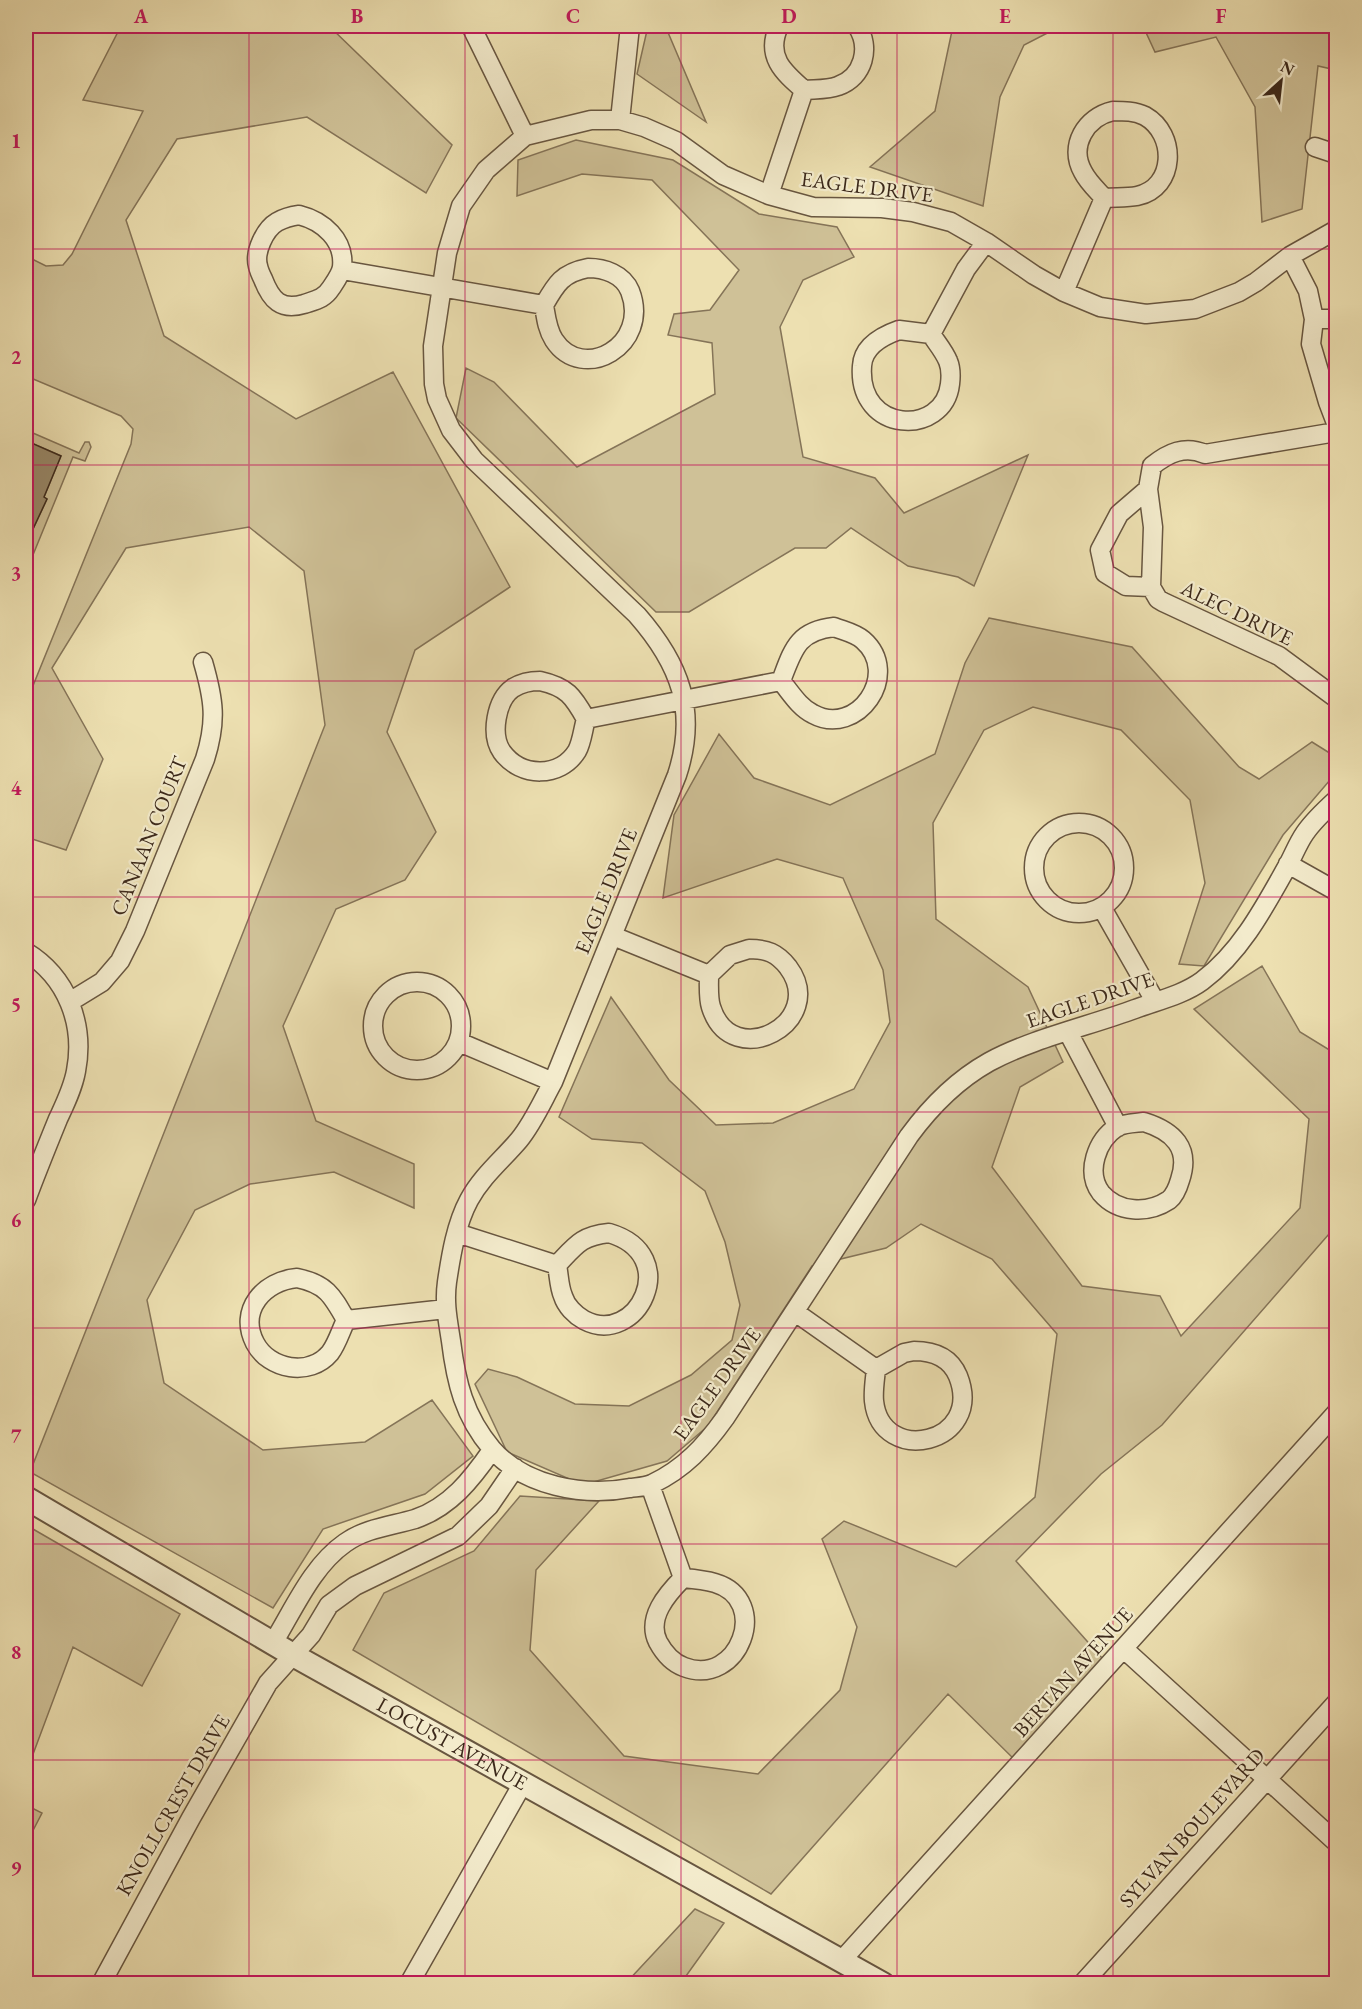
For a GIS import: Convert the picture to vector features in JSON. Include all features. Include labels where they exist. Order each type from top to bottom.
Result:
[{"type":"street","points":[[471,26],[525,136]]},
{"type":"street","points":[[620,120],[630,26]]},
{"type":"street","points":[[779,26],[774,43],[776,60],[783,72],[804,90],[837,87],[847,82],[857,72],[865,48],[858,26]]},
{"type":"street","points":[[769,195],[804,90]]},
{"type":"street","points":[[1113,111],[1133,111],[1146,116],[1157,125],[1165,137],[1168,162],[1165,173],[1151,189],[1138,196],[1104,198],[1080,167],[1079,142],[1083,130],[1095,118],[1113,111]]},
{"type":"street","name":"EAGLE DRIVE","points":[[1336,230],[1290,256],[1239,292],[1209,305],[1181,312],[1146,314],[1108,309],[1064,292],[951,222],[914,212],[882,208],[813,207],[769,195],[723,175],[676,141],[644,127],[620,120],[591,120],[525,136],[486,170],[475,183],[461,206],[440,286],[433,346],[434,384],[443,415],[451,430],[474,460],[637,615],[662,646],[676,674],[684,700],[687,725],[684,752],[613,936],[553,1082],[530,1126],[486,1176],[470,1200],[457,1233],[447,1284],[446,1310],[458,1388],[467,1411],[492,1450],[515,1468],[557,1487],[580,1491],[609,1492],[650,1485],[677,1470],[707,1444],[909,1136],[933,1106],[959,1082],[1007,1053],[1191,988],[1220,966],[1240,942],[1314,820],[1336,800]]},
{"type":"street","points":[[1316,147],[1336,154]]},
{"type":"street","points":[[1064,292],[1104,198]]},
{"type":"street","points":[[299,215],[314,219],[324,225],[334,237],[342,254],[342,270],[322,298],[297,306],[285,305],[275,300],[267,292],[257,265],[258,253],[264,237],[276,223],[299,215]]},
{"type":"street","points":[[931,334],[966,269],[986,242]]},
{"type":"street","points":[[1290,256],[1308,291],[1314,319],[1311,344],[1336,423]]},
{"type":"street","points":[[599,268],[613,273],[626,282],[634,306],[634,314],[630,332],[621,345],[611,353],[593,358],[579,357],[566,352],[555,342],[548,330],[544,304],[563,277],[576,270],[599,268]]},
{"type":"street","points":[[342,270],[544,304]]},
{"type":"street","points":[[1314,319],[1336,319]]},
{"type":"street","points":[[905,330],[931,334],[949,362],[950,389],[944,401],[931,414],[921,419],[901,422],[887,416],[869,402],[863,390],[861,377],[865,354],[874,343],[886,335],[905,330]]},
{"type":"street","name":"ALEC DRIVE","points":[[1336,432],[1205,454],[1193,448],[1177,452],[1166,456],[1152,466],[1148,489],[1153,527],[1151,586],[1158,599],[1279,656],[1336,698]]},
{"type":"street","name":"ALEC DRIVE","points":[[1148,489],[1119,514],[1100,550],[1105,573],[1126,586],[1151,586]]},
{"type":"street","points":[[834,627],[852,633],[864,641],[872,651],[878,669],[878,684],[872,696],[859,710],[843,718],[813,715],[801,705],[781,681],[797,644],[808,634],[834,627]]},
{"type":"street","name":"CANAAN COURT","points":[[71,1001],[102,982],[120,961],[135,932],[205,759],[212,739],[214,703],[203,662]]},
{"type":"street","points":[[540,681],[564,689],[573,698],[586,719],[579,747],[573,757],[552,771],[532,771],[515,764],[503,753],[498,743],[496,727],[499,709],[513,688],[528,682],[540,681]]},
{"type":"street","points":[[586,719],[781,681]]},
{"type":"street","points":[[1072,824],[1087,825],[1099,828],[1116,842],[1124,863],[1122,880],[1114,897],[1102,909],[1074,912],[1060,909],[1048,902],[1039,892],[1035,884],[1035,859],[1046,837],[1058,828],[1072,824]]},
{"type":"street","points":[[1288,864],[1336,891]]},
{"type":"street","points":[[1102,909],[1155,1002]]},
{"type":"street","points":[[613,936],[709,975]]},
{"type":"street","points":[[760,949],[774,952],[781,957],[792,973],[798,991],[798,1001],[782,1028],[772,1035],[759,1039],[741,1038],[731,1034],[715,1018],[710,1005],[709,975],[730,955],[738,951],[760,949]]},
{"type":"street","points":[[26,952],[48,969],[71,1001],[78,1039],[76,1070],[26,1200]]},
{"type":"street","points":[[419,980],[440,987],[451,996],[460,1013],[459,1042],[440,1063],[424,1070],[411,1071],[398,1067],[378,1049],[373,1031],[374,1015],[380,1000],[391,989],[419,980]]},
{"type":"street","points":[[1068,1032],[1118,1127]]},
{"type":"street","points":[[459,1042],[553,1082]]},
{"type":"street","points":[[1144,1122],[1160,1127],[1178,1142],[1183,1157],[1182,1174],[1177,1189],[1170,1199],[1152,1208],[1133,1210],[1116,1204],[1101,1192],[1095,1176],[1096,1156],[1100,1146],[1118,1127],[1144,1122]]},
{"type":"street","points":[[457,1233],[557,1265]]},
{"type":"street","points":[[609,1233],[623,1237],[639,1249],[645,1261],[648,1277],[645,1295],[640,1305],[627,1318],[612,1324],[590,1323],[570,1310],[563,1297],[557,1265],[582,1240],[595,1234],[609,1233]]},
{"type":"street","points":[[297,1278],[313,1281],[322,1286],[332,1296],[346,1320],[332,1352],[323,1360],[299,1369],[287,1368],[272,1361],[255,1344],[251,1332],[251,1316],[255,1301],[264,1290],[285,1279],[297,1278]]},
{"type":"street","points":[[346,1320],[446,1310]]},
{"type":"street","points":[[795,1312],[876,1369]]},
{"type":"street","points":[[914,1351],[926,1351],[939,1355],[950,1363],[961,1384],[962,1397],[958,1414],[950,1429],[936,1438],[918,1442],[896,1436],[886,1428],[878,1416],[874,1403],[876,1369],[904,1353],[914,1351]]},
{"type":"street","name":"BERTAN AVENUE","points":[[842,1960],[1336,1413]]},
{"type":"street","points":[[273,1643],[315,1573],[333,1552],[356,1537],[381,1527],[415,1519],[445,1504],[477,1472],[492,1450]]},
{"type":"street","name":"KNOLLCREST DRIVE","points":[[101,1983],[268,1683],[311,1635],[323,1614],[336,1599],[355,1586],[458,1536],[470,1527],[489,1506],[515,1468]]},
{"type":"street","points":[[650,1485],[683,1578]]},
{"type":"street","name":"LOCUST AVENUE","points":[[26,1498],[293,1655],[883,1983]]},
{"type":"street","points":[[683,1578],[716,1583],[736,1597],[743,1607],[745,1616],[743,1637],[733,1654],[716,1668],[696,1672],[678,1664],[663,1650],[656,1638],[655,1625],[658,1612],[664,1599],[683,1578]]},
{"type":"street","points":[[1124,1649],[1336,1842]]},
{"type":"street","name":"SYLVAN BOULEVARD","points":[[1082,1983],[1336,1703]]},
{"type":"street","points":[[409,1983],[523,1784]]},
{"type":"shaded area","points":[[121,26],[329,26],[452,145],[426,193],[307,117],[177,139],[126,220],[164,336],[296,419],[393,372],[510,587],[415,650],[387,732],[436,832],[405,880],[336,909],[283,1026],[316,1121],[414,1164],[414,1208],[334,1172],[250,1184],[195,1210],[147,1300],[164,1383],[263,1450],[365,1442],[432,1400],[473,1456],[425,1494],[323,1529],[273,1608],[30,1472],[325,725],[304,571],[249,527],[126,548],[52,668],[103,759],[66,850],[26,837],[26,703],[131,444],[133,429],[121,416],[26,376],[26,256],[46,266],[63,265],[72,254],[143,111],[83,100]]},
{"type":"shaded area","points":[[648,26],[669,26],[667,30],[706,122],[637,74]]},
{"type":"shaded area","points":[[953,26],[1061,26],[1024,45],[1000,97],[983,206],[870,167],[935,111]]},
{"type":"shaded area","points":[[1143,26],[1336,26],[1336,70],[1318,66],[1302,209],[1262,222],[1255,107],[1216,37],[1155,52]]},
{"type":"shaded area","points":[[576,140],[673,160],[759,214],[837,227],[854,257],[803,280],[780,327],[803,457],[875,478],[904,513],[1028,455],[974,586],[958,577],[908,566],[851,528],[826,548],[795,548],[689,612],[656,612],[456,418],[466,368],[494,382],[577,467],[715,394],[712,343],[668,335],[674,314],[710,310],[739,270],[652,180],[582,174],[517,196],[518,160]]},
{"type":"shaded area","points":[[26,430],[79,453],[85,442],[89,442],[91,447],[85,461],[73,457],[26,572],[26,544],[47,499],[44,497],[61,456],[29,442],[30,440],[26,438]]},
{"type":"shaded area","points":[[989,618],[1132,647],[1239,767],[1259,779],[1312,742],[1336,757],[1336,773],[1283,835],[1204,966],[1179,964],[1205,883],[1190,800],[1121,730],[1033,707],[984,730],[933,823],[936,919],[1028,987],[1063,1062],[1020,1087],[992,1167],[1082,1286],[1160,1296],[1181,1336],[1300,1208],[1309,1119],[1194,1009],[1262,966],[1300,1032],[1336,1054],[1336,1226],[1162,1425],[1101,1474],[1016,1561],[1110,1667],[1021,1766],[948,1694],[771,1894],[353,1650],[384,1593],[474,1551],[520,1496],[599,1501],[536,1570],[530,1650],[624,1756],[758,1774],[840,1690],[857,1627],[822,1539],[844,1521],[956,1567],[1035,1497],[1057,1334],[992,1259],[921,1224],[886,1248],[812,1266],[708,1426],[667,1461],[583,1485],[507,1452],[475,1384],[488,1369],[517,1377],[575,1404],[629,1406],[691,1375],[732,1340],[740,1305],[725,1242],[705,1191],[642,1143],[592,1139],[559,1117],[611,997],[669,1080],[716,1125],[773,1123],[854,1089],[890,1022],[883,970],[843,878],[777,859],[663,898],[674,815],[719,734],[754,778],[830,805],[935,754],[965,663]]},
{"type":"shaded area","points":[[26,1525],[180,1614],[142,1686],[73,1647],[26,1773]]},
{"type":"shaded area","points":[[26,1805],[42,1813],[26,1844]]},
{"type":"shaded area","points":[[695,1909],[724,1923],[681,1983],[626,1983]]},
{"type":"building","points":[[26,438],[30,440],[29,442],[61,456],[44,497],[47,499],[26,544]]}]
